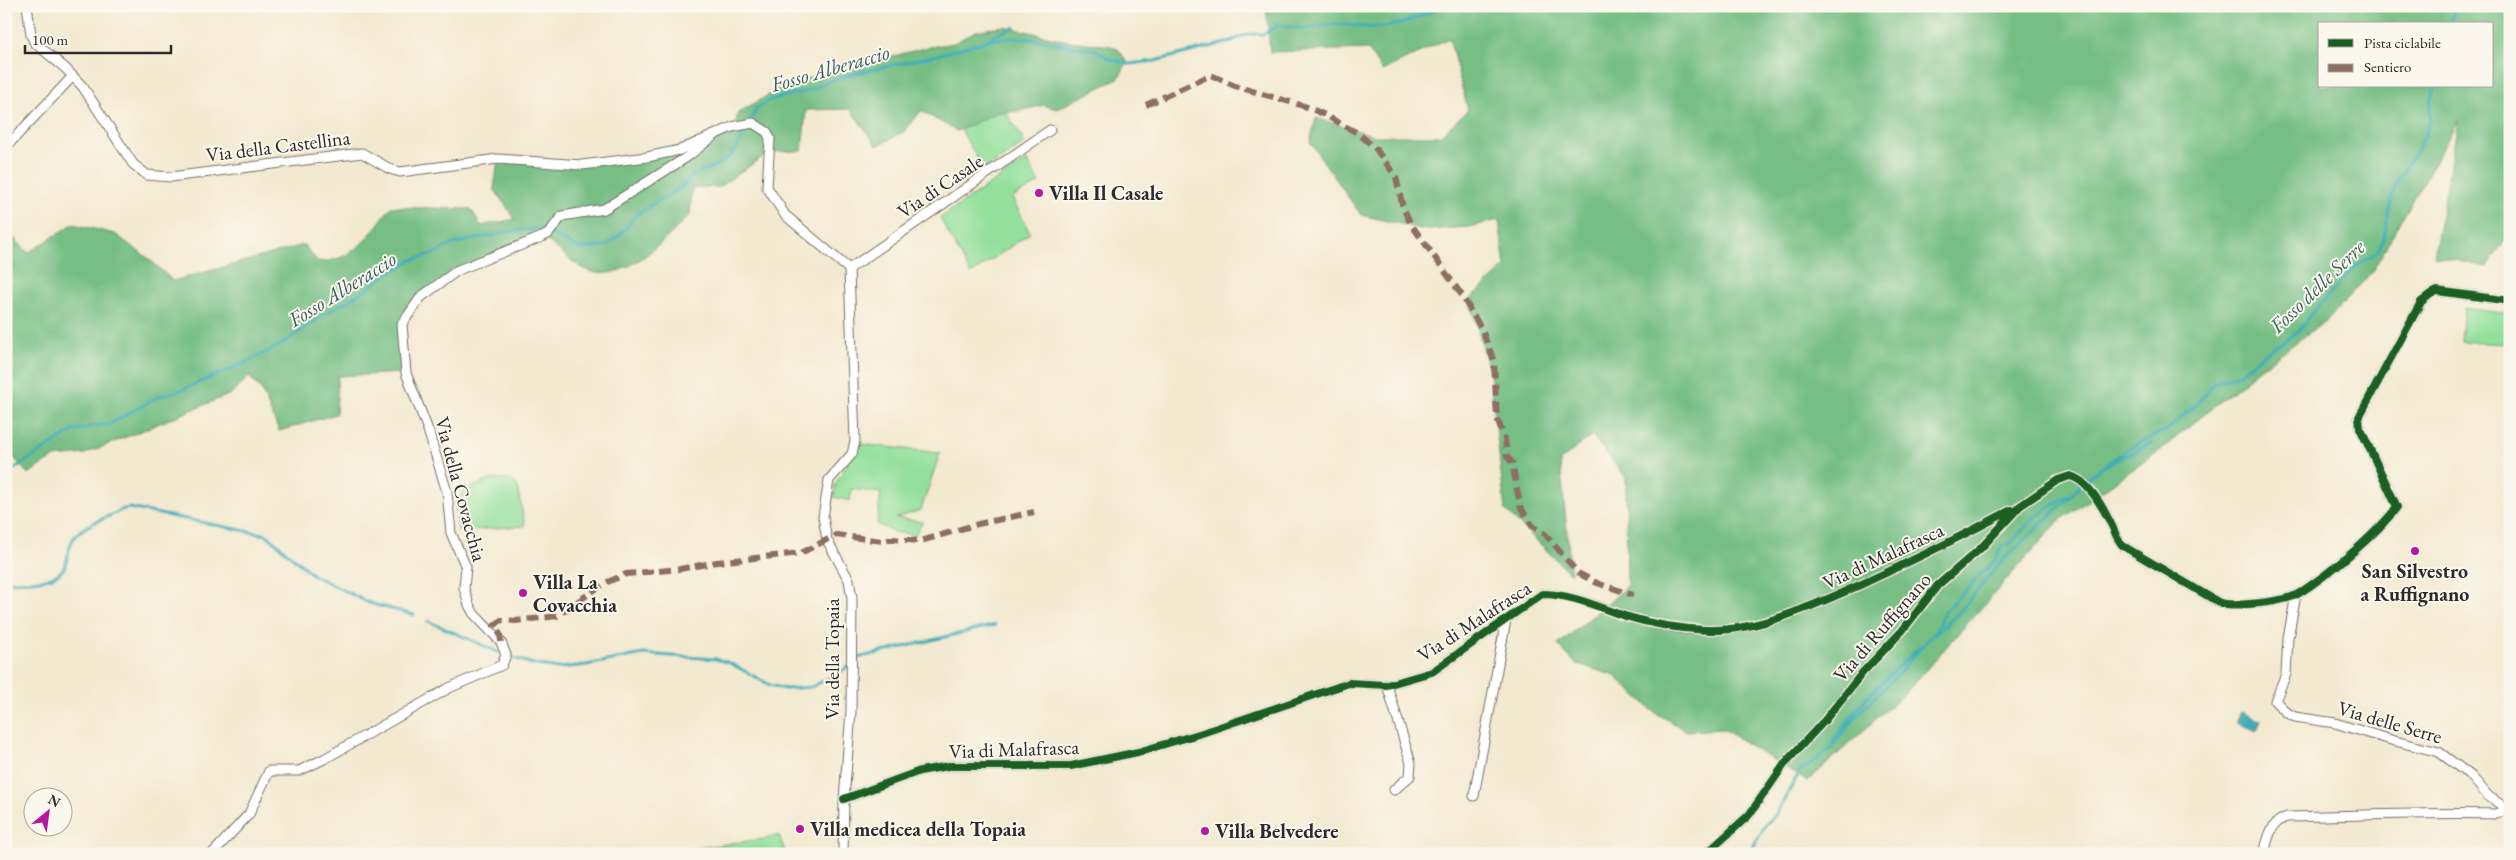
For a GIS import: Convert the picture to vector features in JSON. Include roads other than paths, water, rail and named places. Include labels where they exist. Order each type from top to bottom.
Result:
[{"type":"street","name":"Via della Castellina","points":[[27,6],[31,35],[35,43],[73,76],[133,164],[147,175],[205,173],[362,153],[390,169],[400,172],[498,159],[582,165],[680,150],[732,127],[753,123],[767,132],[770,138],[767,187],[777,205],[790,219],[850,269]]},
{"type":"street","points":[[6,147],[73,76]]},
{"type":"street","name":"Via di Casale","points":[[850,269],[1050,130]]},
{"type":"street","name":"Via della Covacchia","points":[[212,854],[249,814],[269,771],[299,770],[324,759],[449,688],[502,664],[506,654],[501,642],[474,614],[469,605],[464,588],[466,567],[451,533],[447,492],[428,430],[406,373],[402,324],[421,298],[458,270],[550,231],[562,216],[604,209],[687,156],[715,135]]},
{"type":"street","name":"Via della Topaia","points":[[843,854],[844,799],[851,712],[852,598],[849,580],[827,540],[823,516],[828,480],[852,454],[855,441],[850,269]]},
{"type":"street","name":"Via di Ruffignano","points":[[1706,854],[1749,816],[1786,762],[1825,720],[1863,672],[1902,631],[1938,586],[1981,548],[2020,506],[2064,478],[2070,476],[2079,480],[2086,487],[2103,510],[2118,542],[2218,602],[2230,605],[2279,600],[2296,595],[2367,538],[2397,507],[2360,428],[2359,417],[2421,302],[2437,291],[2510,302]]},
{"type":"street","name":"Via di Malafrasca","points":[[844,799],[920,771],[949,766],[1071,766],[1138,752],[1202,733],[1349,683],[1387,684],[1432,672],[1542,594],[1556,594],[1628,617],[1673,626],[1708,630],[1743,626],[1814,606],[1937,549],[2020,506]]},
{"type":"street","name":"Via delle Serre","points":[[2264,854],[2270,833],[2276,823],[2287,817],[2406,816],[2448,812],[2495,814],[2502,812],[2504,808],[2488,796],[2471,776],[2439,752],[2335,723],[2296,717],[2281,708],[2276,701],[2286,674],[2288,638],[2296,595]]},
{"type":"street","points":[[1474,796],[1506,620]]},
{"type":"street","points":[[1387,684],[1411,763],[1410,776],[1394,790]]},
{"type":"water","points":[[2241,712],[2261,721],[2257,731],[2236,722]]},
{"type":"waterway","name":"Fosso Alberaccio","points":[[6,474],[73,431],[114,422],[157,397],[181,390],[245,363],[279,346],[320,317],[367,289],[382,277],[412,260],[435,253],[453,244],[513,231],[542,229],[581,249],[605,246],[621,234],[637,214],[683,186],[693,175],[727,159],[736,149],[757,108],[770,100],[814,89],[829,81],[937,55],[993,39],[1025,38],[1096,50],[1110,59],[1129,64],[1155,61],[1226,43],[1248,34],[1264,34],[1279,25],[1303,29],[1337,24],[1377,28],[1400,24],[1431,12],[1440,6]]},
{"type":"waterway","name":"Fosso delle Serre","points":[[2451,22],[2455,6]]},
{"type":"waterway","points":[[989,38],[1014,27]]},
{"type":"waterway","name":"Fosso delle Serre","points":[[1749,854],[1766,824],[1777,813],[1800,771],[1830,750],[1858,714],[1899,673],[1928,639],[1958,614],[1998,565],[2064,503],[2086,479],[2126,450],[2168,429],[2196,405],[2214,383],[2240,373],[2265,353],[2299,331],[2311,314],[2356,266],[2377,252],[2382,243],[2395,186],[2425,136],[2430,120],[2431,99],[2434,88]]},
{"type":"waterway","points":[[2105,466],[2151,443]]},
{"type":"waterway","points":[[1935,632],[1944,612],[1995,560],[2002,546],[2009,545],[2035,517],[2069,495]]},
{"type":"waterway","points":[[6,582],[40,580],[57,575],[66,563],[74,537],[81,530],[121,510],[129,508],[267,535],[313,575],[369,603],[414,615]]},
{"type":"waterway","points":[[428,621],[498,652]]},
{"type":"waterway","points":[[857,658],[995,625]]},
{"type":"waterway","points":[[1832,742],[1866,698],[1920,646]]},
{"type":"waterway","points":[[510,657],[533,664],[557,668],[581,666],[643,654],[716,659],[730,663],[770,685],[785,689],[811,687],[848,667]]},
{"type":"place","name":"Villa Il Casale","points":[[1039,193]]},
{"type":"place","name":"San Silvestro a Ruffignano","points":[[2415,551]]},
{"type":"place","name":"Villa La Covacchia","points":[[523,593]]},
{"type":"place","name":"Villa medicea della Topaia","points":[[800,829]]},
{"type":"place","name":"Villa Belvedere","points":[[1205,831]]}]
